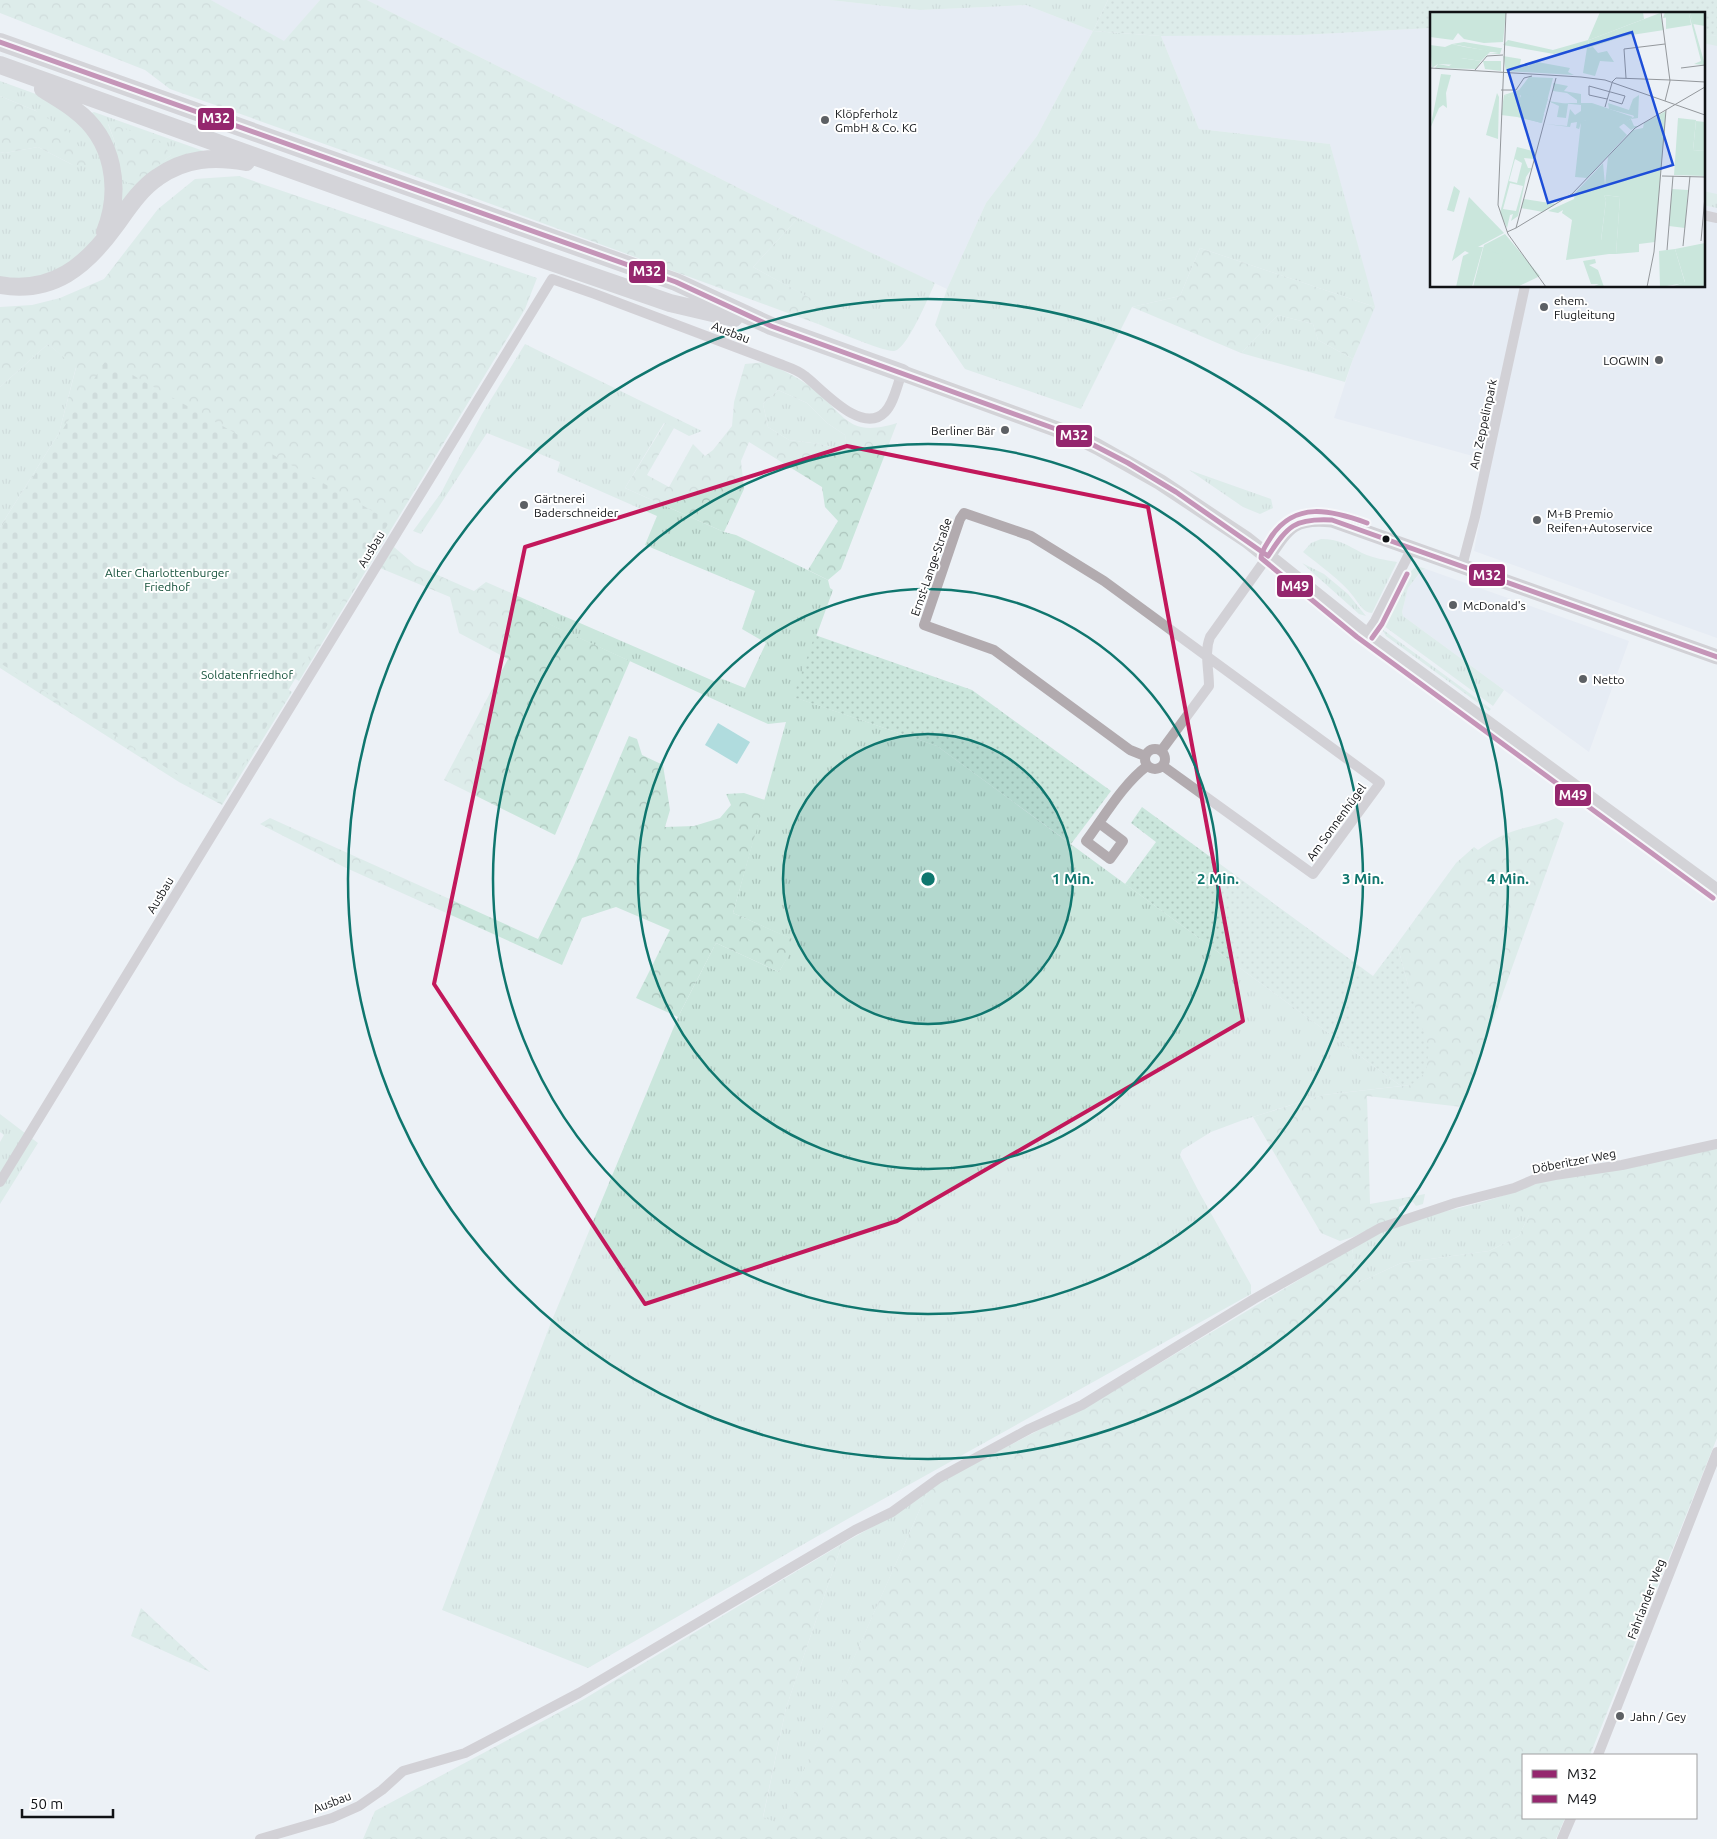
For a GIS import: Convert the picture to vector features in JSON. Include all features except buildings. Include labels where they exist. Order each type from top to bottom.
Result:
[{"type":"highway","points":[[0,42],[676,282],[771,326],[902,373]]},
{"type":"highway","points":[[0,66],[670,303],[771,326]]},
{"type":"highway","points":[[0,66],[77,111],[93,127],[103,144],[114,176],[114,193],[107,226],[100,243]]},
{"type":"highway","points":[[0,285],[30,286],[46,283],[63,276],[79,266],[89,258],[136,197],[150,183],[186,163],[210,158],[228,159],[319,180]]},
{"type":"main road","points":[[902,373],[1030,418],[1098,447],[1160,482],[1268,556],[1366,634],[1717,892]]},
{"type":"main road","points":[[1268,556],[1290,526],[1312,519],[1332,520],[1717,657]]},
{"type":"street","points":[[1704,215],[1717,218]]},
{"type":"street","name":"Ausbau","points":[[0,1182],[552,280],[595,294],[780,364],[802,374],[845,410],[860,418],[878,417],[884,413],[889,406],[902,373]]},
{"type":"street","name":"Am Zeppelinpark","points":[[1462,566],[1475,517],[1525,288]]},
{"type":"street","name":"Ernst-Lange-Straße","points":[[1146,761],[994,650],[924,625],[960,519],[964,513],[1031,536],[1104,581],[1207,657]]},
{"type":"street","points":[[1366,634],[1375,621],[1412,548]]},
{"type":"street","points":[[1161,751],[1209,686],[1207,657],[1210,637],[1268,556]]},
{"type":"street","name":"Am Sonnenhügel","points":[[1163,766],[1313,874],[1380,783],[1207,657]]},
{"type":"street","points":[[1100,823],[1146,761],[1152,749],[1161,751],[1165,758],[1163,766],[1155,770],[1146,761]]},
{"type":"street","name":"Döberitzer Weg","points":[[403,1771],[465,1753],[579,1693],[855,1530],[892,1512],[940,1478],[1029,1429],[1082,1405],[1254,1299],[1380,1228],[1454,1203],[1514,1188],[1535,1179],[1555,1174],[1622,1165],[1717,1144]]},
{"type":"street","name":"Fahrlander Weg","points":[[1598,1754],[1717,1452]]},
{"type":"street","name":"Ausbau","points":[[260,1839],[332,1818],[359,1806],[382,1790],[403,1771]]},
{"type":"street","points":[[1562,1839],[1571,1819]]},
{"type":"highlighted area","points":[[847,446],[1148,507],[1243,1021],[897,1221],[645,1304],[434,984],[525,547]]},
{"type":"shaded area","points":[[211,0],[320,0],[284,42]]},
{"type":"shaded area","points":[[367,0],[830,0],[920,10],[1026,5],[1093,31],[1037,136],[986,203],[947,289],[798,218]]},
{"type":"shaded area","points":[[1430,28],[1430,288],[1704,288],[1704,34],[1717,36],[1717,638],[1474,551],[1491,461],[1334,418],[1353,359],[1374,307],[1330,144],[1199,129],[1161,36],[1301,35]]},
{"type":"shaded area","points":[[1426,569],[1629,641],[1589,752],[1403,616],[1402,612],[1408,588]]},
{"type":"green space","points":[[0,0],[211,0],[284,41],[320,0],[367,0],[798,218],[753,267],[825,306],[818,324],[170,89],[145,70],[0,13]]},
{"type":"green space","points":[[830,0],[1108,0],[1093,31],[1026,5],[920,10]]},
{"type":"green space","points":[[1108,0],[1717,0],[1717,36],[1704,34],[1704,12],[1430,12],[1430,28],[1301,35],[1161,36],[1093,31]]},
{"type":"green space","points":[[1093,31],[1161,36],[1199,129],[1330,144],[1375,307],[1200,248],[1180,296],[1132,307],[1081,409],[965,369],[935,325],[947,289],[986,203],[1037,136]]},
{"type":"green space","points":[[1704,34],[1717,36],[1717,46],[1704,43]]},
{"type":"green space","points":[[0,81],[44,97],[70,114],[95,137],[110,193],[98,232],[87,249],[71,262],[49,274],[27,279],[0,277],[0,152],[5,153],[38,147],[73,165],[36,111],[0,96]]},
{"type":"green space","points":[[0,96],[36,111],[69,132],[91,165],[73,165],[38,147],[5,153],[0,152]]},
{"type":"green space","points":[[94,112],[212,154],[189,156],[118,215],[88,114]],"holes":[[[108,124],[171,155],[141,178],[117,148]]]},
{"type":"green space","points":[[108,123],[160,141],[171,155],[133,186],[125,181],[117,148]]},
{"type":"green space","name":"Soldatenfriedhof","points":[[239,176],[537,278],[525,309],[299,681],[240,644],[270,678],[292,692],[222,805],[179,782],[0,668],[0,527],[59,433],[76,368],[48,344],[0,387],[0,307],[32,305],[60,298],[104,279],[158,209],[195,179]]},
{"type":"green space","points":[[1704,191],[1717,194],[1717,208],[1704,205]]},
{"type":"green space","points":[[798,218],[935,283],[917,322],[905,342],[899,348],[894,351],[880,348],[818,324],[824,306],[753,267]]},
{"type":"green space","points":[[1200,248],[1375,307],[1353,359],[1318,340],[1313,324],[1278,315],[1241,353],[1132,307],[1180,296]]},
{"type":"green space","points":[[1278,315],[1313,324],[1318,340],[1353,359],[1345,382],[1241,353]]},
{"type":"green space","points":[[48,344],[76,367],[59,433],[0,527],[0,387]]},
{"type":"green space","points":[[525,344],[702,431],[689,436],[664,423],[625,488],[724,532],[736,535],[828,580],[830,588],[833,590],[794,697],[937,746],[1401,1086],[1323,1095],[1211,1132],[1182,1150],[1180,1155],[1251,1285],[1251,1294],[844,1521],[588,1668],[442,1610],[550,1325],[678,1017],[716,943],[779,972],[796,941],[733,913],[786,722],[768,724],[544,622],[536,604],[716,682],[720,678],[745,688],[766,643],[742,629],[755,591],[645,545],[657,516],[557,472],[560,462],[487,433],[421,534],[413,531],[441,493],[482,414]]},
{"type":"green space","name":"Alter Charlottenburger Friedhof","points":[[106,360],[390,521],[221,802],[0,663],[0,530]]},
{"type":"green space","points":[[766,362],[795,377],[811,387],[848,421],[856,425],[867,428],[897,423],[841,569],[828,580],[808,570],[838,521],[825,507],[822,487],[749,442],[741,461],[744,489],[724,532],[625,488],[665,423],[674,428],[647,475],[669,487],[693,444],[705,456],[713,450],[732,426],[734,402],[745,364]],"holes":[[[778,390],[807,403],[827,423],[845,435],[847,452],[820,444],[789,440],[768,427],[763,404]]]},
{"type":"green space","points":[[778,390],[807,403],[827,423],[845,435],[848,452],[820,444],[789,440],[768,427],[763,404]]},
{"type":"green space","points":[[1189,470],[1271,499],[1273,508],[1260,514],[1243,507]]},
{"type":"green space","points":[[1321,539],[1338,541],[1370,556],[1397,562],[1372,613],[1363,609],[1342,584],[1303,552],[1311,543]]},
{"type":"green space","points":[[394,547],[415,565],[474,591],[486,582],[536,604],[545,622],[630,661],[555,835],[444,780],[508,659],[459,633],[450,597],[380,568]]},
{"type":"green space","points":[[1302,563],[1324,574],[1348,594],[1366,616],[1359,614]]},
{"type":"green space","points":[[1417,566],[1426,569],[1422,570],[1408,588],[1402,612],[1403,616],[1504,690],[1493,706],[1384,626],[1385,617],[1388,619],[1411,571]]},
{"type":"green space","points":[[1382,629],[1491,709],[1489,711],[1386,636]]},
{"type":"green space","points":[[815,635],[972,690],[1111,791],[1071,844],[937,746],[793,697]]},
{"type":"green space","points":[[629,736],[637,739],[642,755],[663,765],[670,810],[665,827],[694,826],[720,818],[731,805],[726,794],[744,793],[765,800],[733,913],[797,941],[779,972],[716,943],[678,1017],[636,998],[670,930],[616,907],[582,918],[562,965],[344,867],[260,824],[270,818],[538,939],[575,863]]},
{"type":"green space","points":[[1142,807],[1373,976],[1397,944],[1408,985],[1429,1048],[1426,1072],[1411,1085],[1401,1086],[1125,884],[1156,842],[1131,823]]},
{"type":"green space","points":[[1556,818],[1564,823],[1462,1107],[1367,1096],[1370,1204],[1425,1194],[1423,1204],[1416,1206],[1413,1202],[1399,1207],[1400,1215],[1340,1241],[1321,1233],[1253,1117],[1323,1095],[1411,1085],[1408,985],[1397,944],[1456,863],[1474,847],[1478,850],[1507,834]]},
{"type":"green space","points":[[0,1114],[38,1143],[0,1204],[0,1142],[4,1135],[0,1132]]},
{"type":"green space","points":[[1717,1148],[1717,1438],[1590,1754],[1522,1754],[1522,1819],[1565,1819],[1556,1839],[363,1839],[375,1811],[584,1699],[842,1544],[786,1708],[763,1817],[780,1824],[928,1491],[943,1480],[1110,1393],[1352,1248],[1358,1283],[1401,1263],[1489,1251],[1519,1236],[1529,1215],[1506,1215],[1516,1191],[1555,1177]]},
{"type":"green space","points":[[1516,1191],[1529,1215],[1519,1236],[1489,1251],[1401,1263],[1358,1283],[1352,1248],[1384,1230],[1405,1222]]},
{"type":"green space","points":[[928,1491],[780,1825],[763,1818],[786,1708],[842,1544],[893,1515]]},
{"type":"green space","points":[[141,1608],[210,1672],[131,1636]]},
{"type":"water","points":[[718,723],[750,742],[737,764],[705,745]]},
{"type":"transit line","name":"M32","points":[[0,42],[676,282],[771,326],[1078,437],[1128,463],[1176,492],[1268,556]]},
{"type":"transit line","name":"M49","points":[[1367,523],[1327,512],[1302,513],[1291,518],[1281,526],[1271,537],[1261,558],[1357,637],[1713,898]]},
{"type":"transit line","name":"M32","points":[[1268,556],[1281,537],[1293,526],[1309,521],[1332,520],[1717,657]]},
{"type":"transit line","name":"M49","points":[[1372,638],[1382,624],[1407,574]]},
{"type":"place","name":"Klöpferholz GmbH & Co. KG","points":[[825,120]]},
{"type":"place","name":"ehem. Flugleitung","points":[[1544,307]]},
{"type":"place","name":"LOGWIN","points":[[1659,360]]},
{"type":"place","name":"Berliner Bär","points":[[1005,430]]},
{"type":"place","name":"Gärtnerei Baderschneider","points":[[524,505]]},
{"type":"place","name":"M+B Premio Reifen+Autoservice","points":[[1537,520]]},
{"type":"place","name":"McDonald's","points":[[1453,605]]},
{"type":"place","name":"Netto","points":[[1583,679]]},
{"type":"place","name":"Jahn / Gey","points":[[1620,1716]]}]
